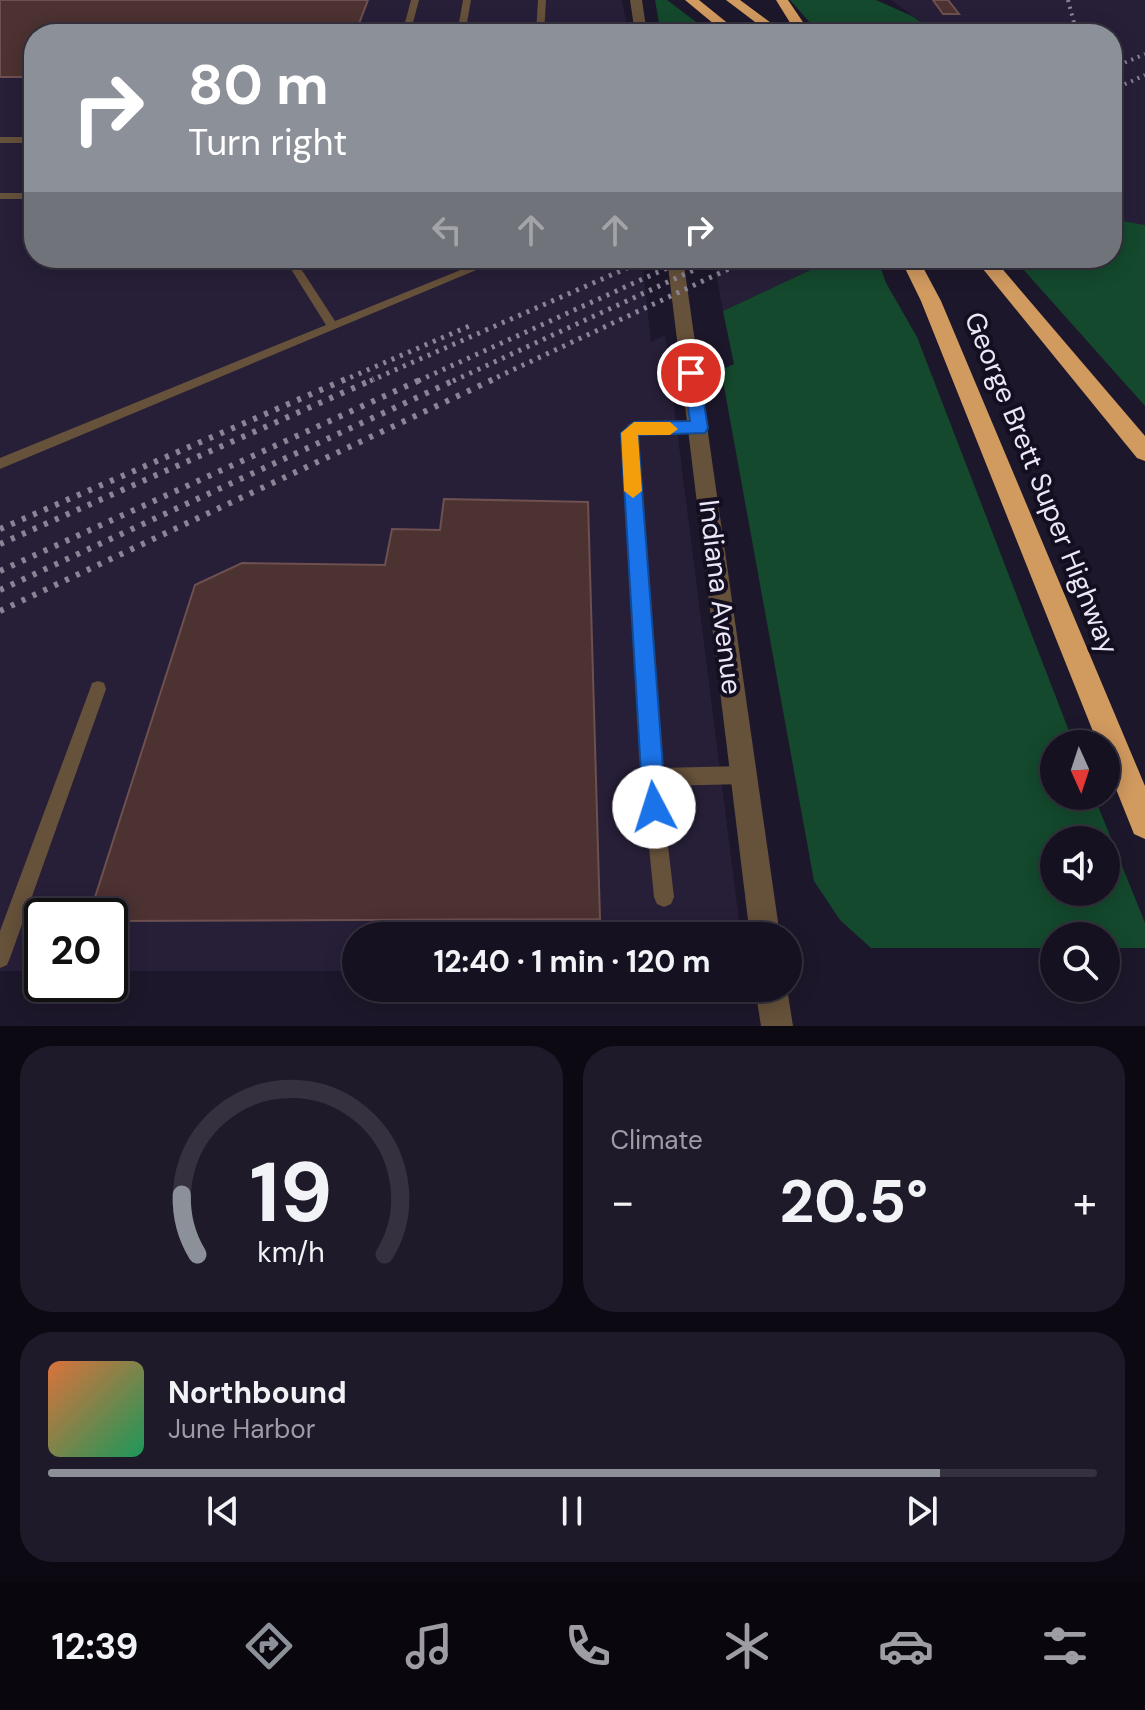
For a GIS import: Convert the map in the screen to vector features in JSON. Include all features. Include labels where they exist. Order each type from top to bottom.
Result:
[{"type":"highway","points":[[691,0],[721,24]]},
{"type":"highway","points":[[732,0],[765,24]]},
{"type":"highway","points":[[782,0],[798,24]]},
{"type":"highway","name":"George Brett Super Highway","points":[[914,268],[931,301],[1141,815]]},
{"type":"highway","name":"George Brett Super Highway","points":[[992,268],[1145,452]]},
{"type":"street","points":[[636,0],[640,24]]},
{"type":"street","name":"Indiana Avenue","points":[[676,268],[763,922]]},
{"type":"street","points":[[773,1002],[777,1026]]},
{"type":"lane","points":[[409,24],[415,0]]},
{"type":"lane","points":[[463,24],[467,0]]},
{"type":"lane","points":[[541,24],[542,0]]},
{"type":"lane","points":[[0,140],[24,140]]},
{"type":"lane","points":[[0,196],[24,196]]},
{"type":"lane","points":[[295,268],[333,327]]},
{"type":"lane","points":[[0,464],[476,268]]},
{"type":"lane","points":[[664,897],[651,777],[629,433],[634,428],[699,428]]},
{"type":"lane","points":[[0,958],[98,689]]},
{"type":"lane","points":[[651,777],[745,775]]},
{"type":"shaded area","points":[[0,0],[622,0],[626,24],[24,24],[24,268],[643,268],[651,342],[665,335],[739,922],[342,922],[342,971],[128,971],[128,898],[24,898],[24,971],[0,971]]},
{"type":"shaded area","points":[[891,0],[1145,0],[1145,225],[1122,221],[1122,24],[924,24]]},
{"type":"shaded area","points":[[715,268],[815,268],[723,311]]},
{"type":"green space","points":[[655,0],[667,0],[699,24],[659,24]]},
{"type":"green space","points":[[790,0],[876,0],[924,24],[811,24]]},
{"type":"green space","points":[[1122,221],[1145,225],[1145,406],[1022,268],[1122,268]]},
{"type":"green space","points":[[815,268],[881,268],[917,337],[1069,730],[1040,730],[1040,810],[1100,810],[1106,826],[1040,826],[1040,906],[1120,906],[1120,861],[1145,923],[1145,948],[1120,948],[1120,922],[1040,922],[1040,948],[871,948],[840,920],[814,881],[721,370],[734,364],[723,311]]},
{"type":"building","points":[[0,0],[368,0],[359,24],[24,24],[24,77],[0,77]]},
{"type":"building","points":[[933,0],[948,0],[959,14],[943,14]]},
{"type":"building","points":[[444,499],[588,502],[600,919],[128,921],[128,898],[95,898],[195,585],[242,563],[385,565],[392,529],[440,530]]},
{"type":"railway","points":[[1068,0],[1074,24]]},
{"type":"railway","points":[[1122,64],[1145,54]]},
{"type":"railway","points":[[1122,85],[1145,75]]},
{"type":"railway","points":[[370,381],[627,268]]},
{"type":"railway","points":[[418,381],[667,268]]},
{"type":"railway","points":[[453,381],[698,268]]},
{"type":"railway","points":[[489,381],[731,268]]},
{"type":"railway","points":[[342,381],[474,324]]},
{"type":"railway","points":[[0,529],[346,379]]},
{"type":"railway","points":[[0,544],[374,379]]},
{"type":"railway","points":[[0,571],[422,379]]},
{"type":"railway","points":[[0,590],[457,379]]},
{"type":"railway","points":[[0,611],[494,379]]},
{"type":"slow traffic","points":[[633,491],[629,433],[634,428],[670,429]]},
{"type":"route","points":[[654,807],[629,433],[634,428],[699,428],[691,373]]}]
